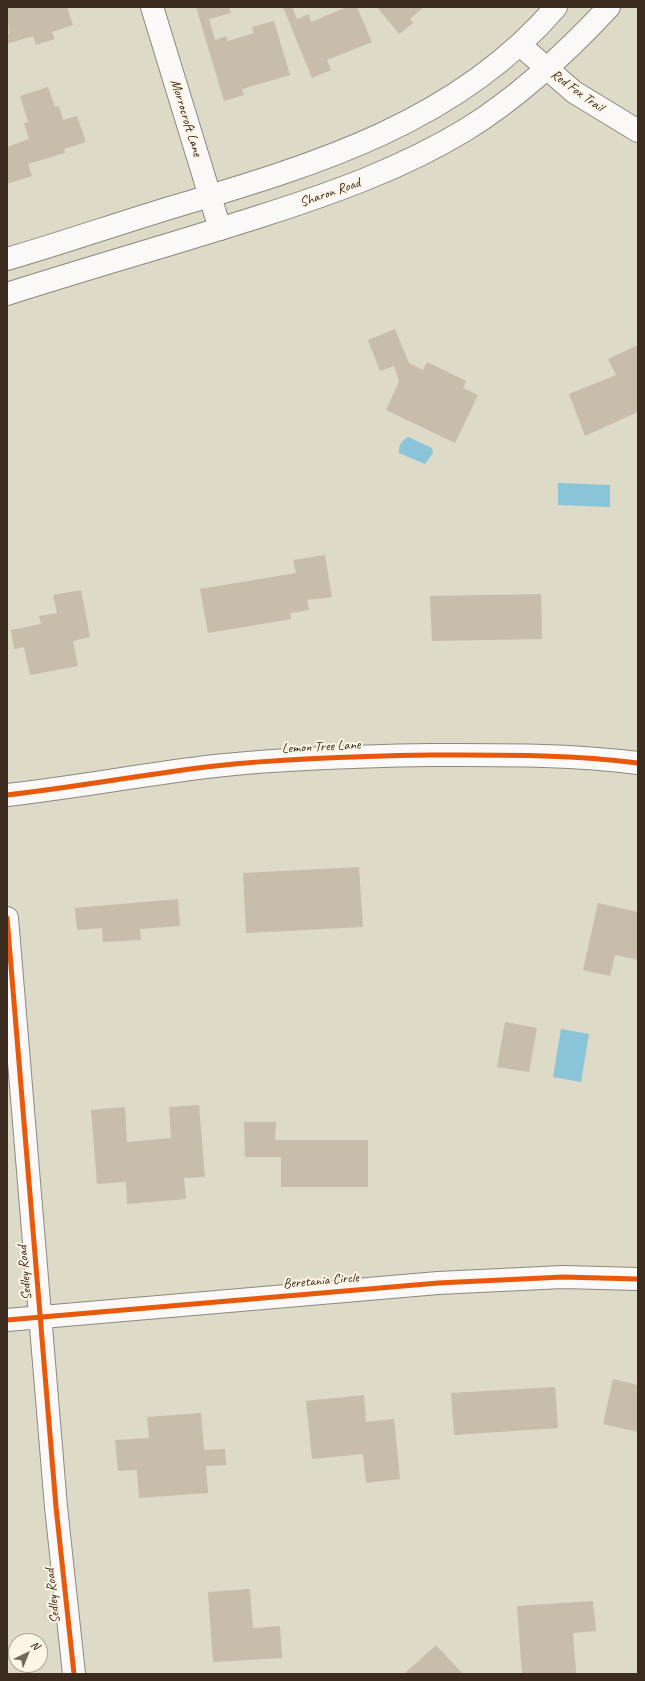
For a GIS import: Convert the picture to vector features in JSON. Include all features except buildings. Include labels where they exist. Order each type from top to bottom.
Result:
[{"type":"street","name":"Morrocroft Lane","points":[[152,7],[220,229]]},
{"type":"street","points":[[7,259],[209,197],[326,158],[381,135],[455,95],[520,45],[556,7]]},
{"type":"street","name":"Sharon Road","points":[[7,294],[220,229],[362,182],[413,158],[487,116],[565,53],[609,7]]},
{"type":"street","name":"Red Fox Trail","points":[[520,45],[546,69],[587,100],[638,131]]},
{"type":"street","name":"Lemon Tree Lane","points":[[7,795],[215,766],[342,756],[506,755],[576,757],[638,763]]},
{"type":"street","name":"Sedley Road","points":[[7,918],[56,1507],[74,1674]]},
{"type":"street","name":"Beretania Circle","points":[[7,1320],[438,1283],[563,1277],[638,1279]]},
{"type":"water","points":[[408,437],[432,448],[433,453],[425,464],[399,453],[401,443]]},
{"type":"water","points":[[558,483],[610,485],[610,507],[558,505]]},
{"type":"water","points":[[561,1029],[589,1034],[581,1082],[553,1077]]},
{"type":"cycle path","points":[[7,795],[215,766],[323,758],[431,755],[509,755],[586,758],[638,763]]},
{"type":"cycle path","points":[[7,918],[56,1507],[74,1674]]},
{"type":"cycle path","points":[[7,1320],[438,1283],[563,1277],[638,1279]]}]
